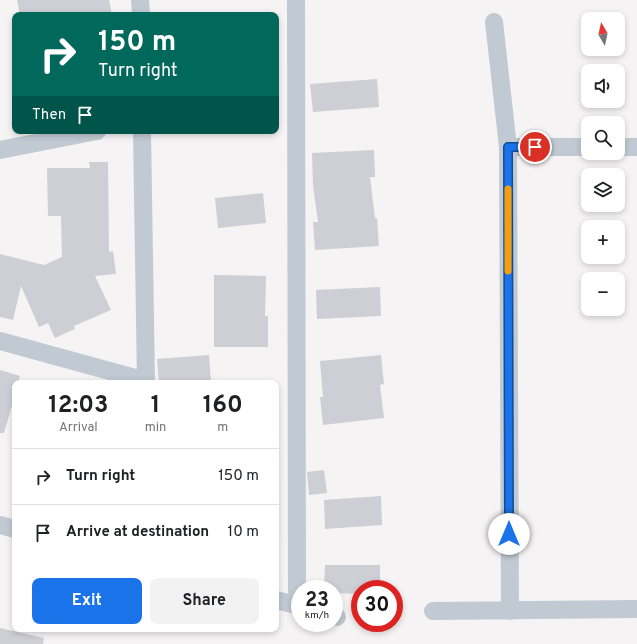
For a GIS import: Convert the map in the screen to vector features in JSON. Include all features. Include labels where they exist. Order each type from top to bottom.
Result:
[{"type":"street","points":[[140,0],[141,12]]},
{"type":"street","points":[[296,0],[298,580]]},
{"type":"street","points":[[494,22],[508,147],[510,611]]},
{"type":"street","points":[[0,150],[82,134]]},
{"type":"street","points":[[142,134],[146,380]]},
{"type":"street","points":[[508,147],[581,147]]},
{"type":"street","points":[[625,147],[637,147]]},
{"type":"street","points":[[0,340],[139,380]]},
{"type":"street","points":[[0,525],[12,528]]},
{"type":"street","points":[[279,601],[291,604]]},
{"type":"street","points":[[433,611],[637,609]]},
{"type":"building","points":[[17,0],[109,0],[111,12],[19,12]]},
{"type":"building","points":[[377,79],[379,107],[313,112],[310,84]]},
{"type":"building","points":[[374,150],[375,177],[370,177],[375,218],[377,218],[379,246],[315,250],[313,222],[318,222],[313,186],[312,153]]},
{"type":"building","points":[[89,162],[108,162],[109,252],[113,251],[116,274],[95,276],[111,310],[74,326],[75,329],[55,338],[48,323],[39,327],[21,286],[13,320],[0,317],[0,254],[44,265],[62,257],[61,216],[48,216],[47,168],[90,168]]},
{"type":"building","points":[[263,193],[266,223],[218,228],[215,198]]},
{"type":"building","points":[[214,275],[266,276],[265,316],[268,316],[268,347],[214,347]]},
{"type":"building","points":[[380,287],[381,316],[317,319],[316,290]]},
{"type":"building","points":[[209,355],[211,380],[159,380],[157,359]]},
{"type":"building","points":[[381,355],[384,384],[380,385],[384,418],[323,425],[320,397],[323,397],[320,361]]},
{"type":"building","points":[[0,370],[20,376],[19,380],[12,380],[12,405],[4,433],[0,433]]},
{"type":"building","points":[[324,470],[327,493],[309,495],[307,472]]},
{"type":"building","points":[[381,496],[382,525],[325,529],[324,500]]},
{"type":"building","points":[[325,565],[380,565],[380,580],[351,580],[351,594],[343,593],[343,580],[324,580]]},
{"type":"building","points":[[0,628],[12,631],[12,632],[44,638],[43,644],[0,644]]},
{"type":"slow traffic","points":[[508,189],[508,271]]},
{"type":"route","points":[[509,534],[508,147],[535,147]]}]
